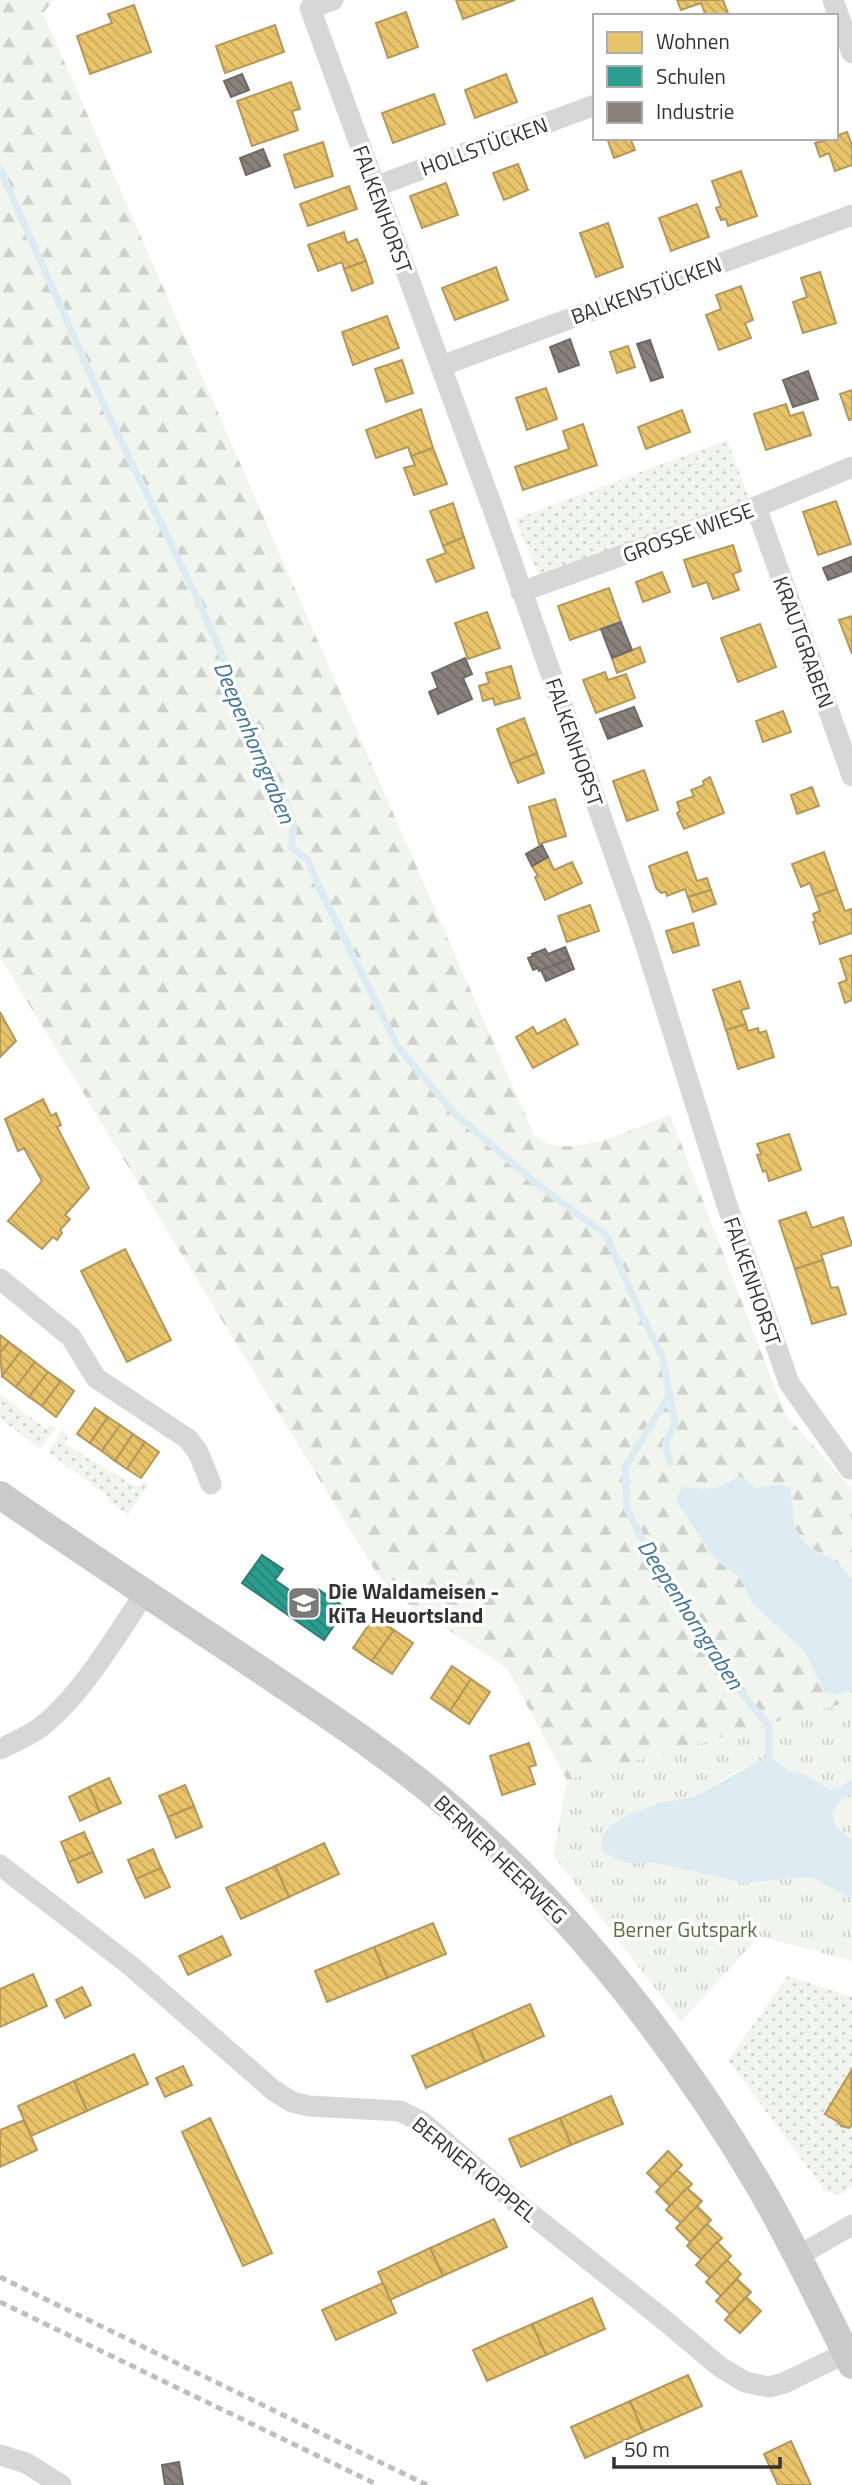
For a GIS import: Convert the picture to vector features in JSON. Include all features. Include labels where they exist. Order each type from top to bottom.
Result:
[{"type":"main road","name":"BERNER HEERWEG","points":[[0,1495],[398,1765],[491,1844],[544,1896],[599,1958],[657,2031],[714,2113],[759,2185],[798,2256],[849,2359]]},
{"type":"street","name":"FALKENHORST","points":[[333,0],[310,8],[441,366],[642,933],[726,1205],[789,1383],[851,1468]]},
{"type":"street","points":[[838,15],[852,53]]},
{"type":"street","name":"HOLLSTÜCKEN","points":[[374,187],[593,106]]},
{"type":"street","name":"BALKENSTÜCKEN","points":[[441,366],[852,215]]},
{"type":"street","name":"GROSSE WIESE","points":[[521,592],[756,507],[852,467]]},
{"type":"street","name":"KRAUTGRABEN","points":[[756,507],[852,776]]},
{"type":"street","points":[[0,1279],[71,1337],[96,1378],[188,1439],[198,1451],[211,1484]]},
{"type":"street","points":[[0,1749],[40,1728],[76,1691],[92,1672],[145,1593]]},
{"type":"street","name":"BERNER KOPPEL","points":[[0,1865],[140,1974],[273,2090],[292,2102],[310,2106],[400,2111],[422,2122],[507,2195],[720,2367],[745,2382],[769,2387],[849,2359]]},
{"type":"street","points":[[798,2256],[852,2224]]},
{"type":"street","points":[[0,2455],[26,2463],[61,2485]]},
{"type":"green space","points":[[0,0],[54,0],[43,13],[534,1135],[553,1145],[582,1145],[612,1137],[670,1115],[785,1414],[852,1489],[852,1579],[833,1559],[810,1548],[795,1529],[791,1488],[780,1484],[757,1488],[739,1476],[713,1488],[685,1486],[714,1558],[740,1578],[752,1603],[805,1652],[824,1692],[835,1695],[852,1690],[852,1701],[567,1780],[507,1668],[403,1601],[379,1577],[0,957]]},
{"type":"green space","points":[[727,440],[750,501],[539,575],[515,519]]},
{"type":"green space","points":[[0,1394],[46,1429],[50,1425],[56,1428],[40,1449],[0,1418]]},
{"type":"green space","points":[[62,1430],[68,1436],[65,1444],[137,1487],[144,1481],[149,1483],[128,1515],[107,1500],[109,1497],[48,1452]]},
{"type":"green space","name":"Berner Gutspark","points":[[852,1701],[852,1779],[840,1787],[830,1790],[804,1774],[788,1771],[741,1769],[693,1797],[662,1802],[602,1835],[602,1850],[613,1858],[628,1863],[656,1863],[744,1883],[811,1877],[852,1899],[852,1961],[759,1936],[681,2022],[553,1855],[567,1780]]},
{"type":"green space","points":[[852,1793],[852,1840],[836,1827],[832,1814],[842,1798]]},
{"type":"green space","points":[[788,1976],[852,1997],[852,2187],[840,2195],[825,2191],[728,2060]]},
{"type":"shaded area","points":[[739,1476],[757,1488],[780,1484],[791,1488],[795,1530],[810,1548],[833,1559],[852,1579],[852,1690],[835,1695],[824,1692],[805,1652],[752,1603],[740,1578],[714,1558],[676,1501],[685,1486],[713,1488]]},
{"type":"shaded area","points":[[769,1756],[788,1771],[804,1774],[830,1790],[852,1779],[852,1793],[842,1798],[832,1814],[836,1827],[852,1840],[852,1899],[811,1877],[744,1883],[657,1863],[628,1863],[602,1851],[602,1836],[612,1824],[626,1816],[662,1802],[693,1797]]},
{"type":"building: Wohnen","points":[[456,0],[515,0],[463,19]]},
{"type":"building: Wohnen","points":[[677,0],[723,0],[728,14],[705,14],[701,3],[681,10]]},
{"type":"building: Wohnen","points":[[134,5],[151,52],[90,74],[77,36],[112,23],[108,14]]},
{"type":"building: Wohnen","points":[[406,12],[418,47],[388,58],[376,23]]},
{"type":"building: Wohnen","points":[[275,25],[284,52],[225,73],[216,46]]},
{"type":"building: Wohnen","points":[[506,74],[517,102],[475,118],[465,90]]},
{"type":"building: Wohnen","points":[[291,82],[300,109],[292,111],[298,130],[252,146],[237,101]]},
{"type":"building: Wohnen","points":[[434,94],[445,124],[393,143],[382,113]]},
{"type":"building: Wohnen","points":[[847,132],[852,145],[852,165],[835,171],[829,153],[820,157],[815,143],[838,140],[838,135]]},
{"type":"building: Wohnen","points":[[608,140],[631,140],[635,150],[614,158]]},
{"type":"building: Wohnen","points":[[323,142],[333,176],[295,188],[284,155]]},
{"type":"building: Wohnen","points":[[518,164],[528,190],[504,200],[493,173]]},
{"type":"building: Wohnen","points":[[741,171],[757,216],[728,226],[726,219],[721,220],[716,208],[721,206],[712,181]]},
{"type":"building: Wohnen","points":[[446,183],[458,215],[422,228],[410,196]]},
{"type":"building: Wohnen","points":[[349,186],[357,209],[308,226],[300,204]]},
{"type":"building: Wohnen","points":[[697,204],[709,237],[671,251],[659,218]]},
{"type":"building: Wohnen","points":[[608,223],[623,267],[596,277],[580,233]]},
{"type":"building: Wohnen","points":[[344,232],[347,243],[357,239],[366,261],[344,269],[342,262],[318,271],[308,245]]},
{"type":"building: Wohnen","points":[[366,261],[373,283],[352,291],[344,269]]},
{"type":"building: Wohnen","points":[[496,267],[508,300],[455,320],[442,288]]},
{"type":"building: Wohnen","points":[[820,272],[836,323],[803,333],[793,302],[807,297],[801,278]]},
{"type":"building: Wohnen","points":[[741,286],[753,320],[745,323],[751,338],[719,350],[706,315],[721,309],[716,295]]},
{"type":"building: Wohnen","points":[[387,316],[399,348],[353,365],[342,332]]},
{"type":"building: Wohnen","points":[[628,346],[635,367],[617,373],[610,352]]},
{"type":"building: Wohnen","points":[[402,360],[413,393],[386,402],[375,369]]},
{"type":"building: Wohnen","points":[[546,388],[557,419],[527,430],[516,398]]},
{"type":"building: Wohnen","points":[[852,390],[852,419],[849,420],[840,394]]},
{"type":"building: Wohnen","points":[[786,404],[790,416],[803,412],[811,435],[766,450],[754,414]]},
{"type":"building: Wohnen","points":[[421,409],[433,448],[411,456],[408,447],[376,458],[366,430]]},
{"type":"building: Wohnen","points":[[682,410],[690,432],[646,449],[638,427]]},
{"type":"building: Wohnen","points":[[583,424],[597,465],[523,490],[515,467],[569,449],[563,431]]},
{"type":"building: Wohnen","points":[[433,448],[447,484],[414,495],[404,468],[415,465],[411,456]]},
{"type":"building: Wohnen","points":[[836,501],[851,544],[818,555],[803,512]]},
{"type":"building: Wohnen","points":[[453,503],[464,537],[443,546],[430,511]]},
{"type":"building: Wohnen","points":[[464,537],[474,568],[436,582],[427,560],[446,553],[443,546]]},
{"type":"building: Wohnen","points":[[733,545],[741,571],[733,574],[739,590],[713,599],[707,582],[693,587],[684,560]]},
{"type":"building: Wohnen","points":[[662,572],[670,592],[643,602],[636,582]]},
{"type":"building: Wohnen","points":[[609,588],[621,622],[570,640],[558,606]]},
{"type":"building: Wohnen","points":[[487,612],[500,648],[468,659],[455,623]]},
{"type":"building: Wohnen","points":[[852,616],[852,654],[839,620]]},
{"type":"building: Wohnen","points":[[760,624],[776,667],[738,682],[721,638]]},
{"type":"building: Wohnen","points":[[640,647],[645,662],[617,673],[612,658]]},
{"type":"building: Wohnen","points":[[511,666],[520,698],[495,705],[493,698],[483,701],[479,686],[489,683],[486,673]]},
{"type":"building: Wohnen","points":[[605,672],[608,680],[626,674],[635,698],[596,713],[583,680]]},
{"type":"building: Wohnen","points":[[783,711],[791,732],[763,742],[756,721]]},
{"type":"building: Wohnen","points":[[524,718],[537,753],[510,764],[497,729]]},
{"type":"building: Wohnen","points":[[537,753],[544,773],[518,783],[510,764]]},
{"type":"building: Wohnen","points":[[644,770],[658,810],[627,821],[613,781]]},
{"type":"building: Wohnen","points":[[710,777],[724,813],[684,829],[677,813],[680,811],[677,802],[694,796],[691,790],[704,785],[703,781]]},
{"type":"building: Wohnen","points":[[812,787],[819,806],[797,814],[791,795]]},
{"type":"building: Wohnen","points":[[555,799],[566,836],[539,844],[529,807]]},
{"type":"building: Wohnen","points":[[687,852],[697,881],[707,878],[711,890],[688,897],[685,889],[667,896],[666,892],[661,893],[656,888],[649,866]]},
{"type":"building: Wohnen","points":[[824,852],[837,889],[815,897],[810,883],[801,887],[792,864]]},
{"type":"building: Wohnen","points":[[548,857],[554,870],[572,862],[582,883],[545,900],[532,866]]},
{"type":"building: Wohnen","points":[[837,889],[845,911],[851,909],[852,933],[820,944],[813,922],[816,921],[813,914],[820,911],[815,897]]},
{"type":"building: Wohnen","points":[[711,890],[716,904],[693,912],[688,897]]},
{"type":"building: Wohnen","points":[[590,905],[599,931],[567,942],[558,916]]},
{"type":"building: Wohnen","points":[[693,923],[699,945],[673,953],[666,931]]},
{"type":"building: Wohnen","points":[[852,955],[852,1000],[845,1003],[839,983],[847,980],[840,959]]},
{"type":"building: Wohnen","points":[[740,981],[749,1008],[741,1010],[746,1024],[726,1030],[713,990]]},
{"type":"building: Wohnen","points":[[0,1012],[16,1041],[0,1057]]},
{"type":"building: Wohnen","points":[[565,1019],[578,1044],[533,1068],[516,1037],[533,1027],[537,1034]]},
{"type":"building: Wohnen","points":[[746,1024],[748,1031],[758,1028],[759,1033],[766,1031],[774,1057],[738,1069],[726,1030]]},
{"type":"building: Wohnen","points":[[43,1099],[51,1116],[56,1113],[61,1125],[57,1127],[89,1188],[65,1215],[70,1219],[60,1230],[62,1233],[57,1240],[53,1237],[42,1249],[8,1221],[42,1181],[24,1148],[18,1151],[5,1119]]},
{"type":"building: Wohnen","points":[[789,1134],[801,1170],[769,1181],[757,1155],[761,1154],[757,1144]]},
{"type":"building: Wohnen","points":[[806,1212],[812,1228],[843,1217],[852,1245],[821,1255],[823,1260],[795,1269],[779,1221]]},
{"type":"building: Wohnen","points":[[125,1249],[171,1340],[127,1362],[81,1271]]},
{"type":"building: Wohnen","points":[[823,1260],[831,1288],[838,1287],[846,1314],[812,1324],[795,1269]]},
{"type":"building: Wohnen","points":[[0,1335],[9,1342],[0,1353]]},
{"type":"building: Wohnen","points":[[9,1342],[21,1351],[2,1376],[0,1353]]},
{"type":"building: Wohnen","points":[[21,1351],[35,1362],[16,1387],[2,1376]]},
{"type":"building: Wohnen","points":[[35,1362],[48,1372],[29,1397],[16,1387]]},
{"type":"building: Wohnen","points":[[48,1372],[61,1381],[42,1406],[29,1397]]},
{"type":"building: Wohnen","points":[[61,1381],[74,1391],[56,1417],[42,1406]]},
{"type":"building: Wohnen","points":[[95,1408],[108,1417],[90,1443],[77,1434]]},
{"type":"building: Wohnen","points":[[108,1417],[120,1425],[102,1451],[90,1443]]},
{"type":"building: Wohnen","points":[[120,1425],[133,1434],[115,1461],[102,1451]]},
{"type":"building: Wohnen","points":[[133,1434],[145,1442],[127,1469],[115,1461]]},
{"type":"building: Wohnen","points":[[145,1442],[159,1452],[141,1478],[127,1469]]},
{"type":"building: Wohnen","points":[[374,1617],[394,1630],[372,1661],[353,1648]]},
{"type":"building: Wohnen","points":[[394,1630],[413,1643],[392,1674],[372,1661]]},
{"type":"building: Wohnen","points":[[452,1666],[471,1679],[450,1711],[431,1698]]},
{"type":"building: Wohnen","points":[[471,1679],[490,1692],[469,1724],[450,1711]]},
{"type":"building: Wohnen","points":[[529,1743],[536,1765],[529,1767],[535,1784],[502,1795],[490,1756]]},
{"type":"building: Wohnen","points":[[109,1778],[121,1803],[100,1812],[89,1787]]},
{"type":"building: Wohnen","points":[[185,1785],[194,1806],[168,1817],[159,1796]]},
{"type":"building: Wohnen","points":[[89,1787],[100,1812],[80,1821],[69,1797]]},
{"type":"building: Wohnen","points":[[194,1806],[202,1827],[176,1838],[168,1817]]},
{"type":"building: Wohnen","points":[[84,1832],[93,1852],[69,1862],[61,1842]]},
{"type":"building: Wohnen","points":[[324,1843],[339,1874],[289,1897],[275,1866]]},
{"type":"building: Wohnen","points":[[153,1849],[161,1868],[136,1879],[128,1860]]},
{"type":"building: Wohnen","points":[[93,1852],[102,1872],[78,1883],[69,1862]]},
{"type":"building: Wohnen","points":[[275,1866],[289,1897],[241,1919],[226,1888]]},
{"type":"building: Wohnen","points":[[161,1868],[170,1887],[145,1898],[136,1879]]},
{"type":"building: Wohnen","points":[[433,1923],[446,1954],[387,1978],[374,1947]]},
{"type":"building: Wohnen","points":[[222,1936],[231,1955],[188,1975],[179,1956]]},
{"type":"building: Wohnen","points":[[374,1947],[387,1978],[327,2002],[315,1971]]},
{"type":"building: Wohnen","points":[[33,1974],[47,2006],[0,2027],[0,1989]]},
{"type":"building: Wohnen","points":[[82,1987],[91,2005],[65,2018],[56,2000]]},
{"type":"building: Wohnen","points":[[530,2004],[544,2036],[485,2062],[471,2030]]},
{"type":"building: Wohnen","points":[[471,2030],[485,2062],[426,2088],[412,2056]]},
{"type":"building: Wohnen","points":[[134,2054],[148,2084],[87,2111],[74,2081]]},
{"type":"building: Wohnen","points":[[183,2066],[192,2085],[165,2097],[156,2078]]},
{"type":"building: Wohnen","points":[[851,2071],[852,2125],[849,2128],[841,2126],[825,2114]]},
{"type":"building: Wohnen","points":[[74,2081],[87,2111],[31,2136],[18,2106]]},
{"type":"building: Wohnen","points":[[611,2096],[623,2124],[571,2145],[560,2118]]},
{"type":"building: Wohnen","points":[[210,2118],[272,2253],[243,2266],[182,2132]]},
{"type":"building: Wohnen","points":[[560,2118],[571,2145],[521,2167],[509,2139]]},
{"type":"building: Wohnen","points":[[24,2120],[37,2150],[0,2167],[0,2130]]},
{"type":"building: Wohnen","points":[[668,2151],[682,2165],[661,2187],[647,2173]]},
{"type":"building: Wohnen","points":[[677,2170],[692,2184],[670,2206],[656,2192]]},
{"type":"building: Wohnen","points":[[687,2188],[702,2201],[681,2223],[666,2210]]},
{"type":"building: Wohnen","points":[[697,2206],[711,2220],[690,2242],[676,2228]]},
{"type":"building: Wohnen","points":[[494,2219],[507,2247],[443,2276],[430,2248]]},
{"type":"building: Wohnen","points":[[707,2224],[722,2238],[701,2259],[687,2246]]},
{"type":"building: Wohnen","points":[[717,2242],[731,2256],[710,2278],[696,2265]]},
{"type":"building: Wohnen","points":[[430,2248],[443,2276],[390,2300],[378,2272]]},
{"type":"building: Wohnen","points":[[727,2260],[741,2274],[721,2296],[706,2282]]},
{"type":"building: Wohnen","points":[[737,2279],[751,2292],[730,2314],[716,2301]]},
{"type":"building: Wohnen","points":[[383,2283],[396,2313],[336,2340],[322,2310]]},
{"type":"building: Wohnen","points":[[746,2297],[761,2311],[740,2333],[725,2320]]},
{"type":"building: Wohnen","points":[[592,2298],[605,2329],[546,2355],[532,2324]]},
{"type":"building: Wohnen","points":[[532,2324],[546,2355],[487,2381],[473,2350]]},
{"type":"building: Wohnen","points":[[688,2375],[702,2406],[643,2432],[630,2401]]},
{"type":"building: Wohnen","points":[[630,2401],[643,2432],[585,2458],[571,2427]]},
{"type":"building: Wohnen","points":[[791,2441],[811,2485],[778,2485],[764,2454]]},
{"type":"building: Schulen","name":"Die Waldameisen - KiTa Heuortsland","points":[[262,1555],[283,1569],[275,1580],[298,1596],[302,1590],[312,1597],[318,1589],[346,1608],[324,1640],[242,1583]]},
{"type":"building: Industrie","points":[[242,74],[249,90],[231,97],[224,81]]},
{"type":"building: Industrie","points":[[263,149],[270,166],[246,175],[240,158]]},
{"type":"building: Industrie","points":[[570,339],[579,365],[559,372],[550,347]]},
{"type":"building: Industrie","points":[[650,340],[663,377],[651,381],[637,344]]},
{"type":"building: Industrie","points":[[808,371],[818,399],[793,407],[783,380]]},
{"type":"building: Industrie","points":[[851,557],[852,571],[828,580],[823,568]]},
{"type":"building: Industrie","points":[[621,622],[632,650],[612,658],[601,629]]},
{"type":"building: Industrie","points":[[465,658],[472,674],[463,678],[472,699],[438,714],[429,692],[438,688],[432,673]]},
{"type":"building: Industrie","points":[[634,707],[642,726],[608,739],[600,719]]},
{"type":"building: Industrie","points":[[542,845],[548,857],[532,866],[526,854]]},
{"type":"building: Industrie","points":[[565,947],[570,959],[539,971],[538,968],[533,970],[528,958],[533,956],[532,954],[545,949],[548,954]]},
{"type":"building: Industrie","points":[[570,959],[574,969],[546,981],[541,970]]},
{"type":"building: Industrie","points":[[179,2462],[183,2485],[165,2485],[162,2465]]},
{"type":"waterway","name":"Deepenhorngraben","points":[[0,169],[108,414],[199,602],[287,805],[294,826],[291,847],[308,860],[398,1047],[454,1113],[537,1184],[606,1235],[662,1356],[675,1424],[665,1444],[670,1463]]},
{"type":"waterway","name":"Deepenhorngraben","points":[[670,1394],[625,1467],[627,1509],[661,1576],[735,1685],[769,1726],[769,1756]]},
{"type":"railway","points":[[0,2277],[427,2485]]},
{"type":"railway","points":[[0,2302],[378,2485]]},
{"type":"place","name":"Die Waldameisen - KiTa Heuortsland","points":[[304,1603]]}]
